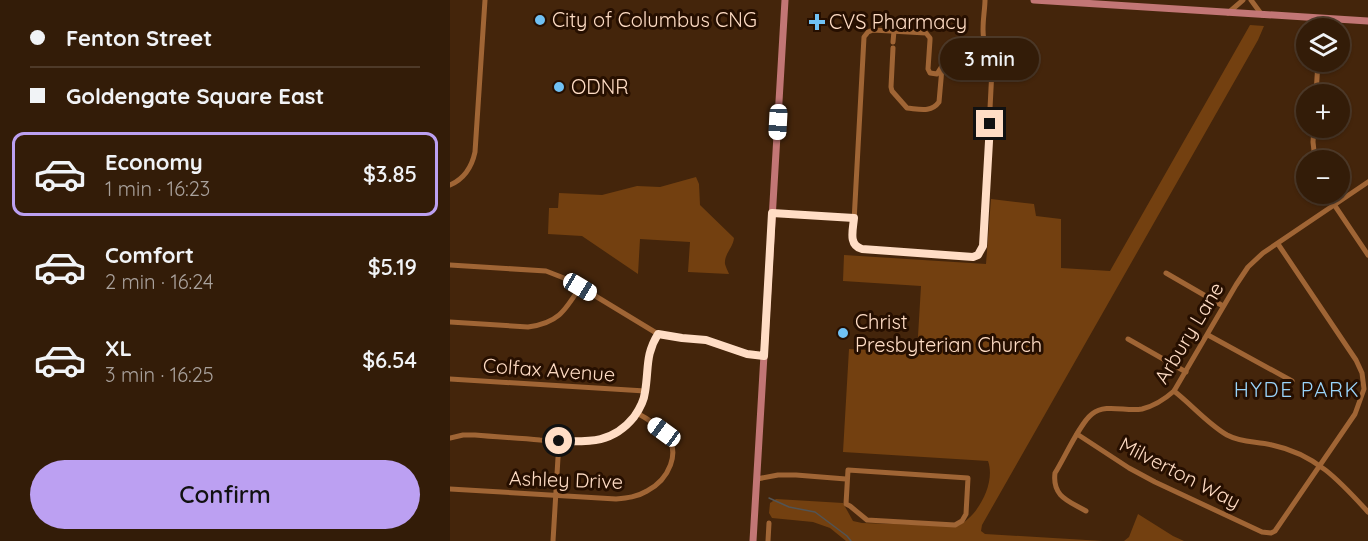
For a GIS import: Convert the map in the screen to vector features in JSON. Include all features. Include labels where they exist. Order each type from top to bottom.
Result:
[{"type":"main road","points":[[753,541],[785,0]]},
{"type":"main road","points":[[1034,0],[1157,4],[1228,13],[1321,18]]},
{"type":"main road","points":[[1350,20],[1368,21]]},
{"type":"street","points":[[450,185],[466,172],[474,159],[485,0]]},
{"type":"street","points":[[942,66],[937,74],[928,72],[930,40],[926,33],[873,30],[864,37],[853,240],[857,248],[973,257],[978,255],[983,246],[992,69],[995,56],[993,49],[984,39],[985,0]]},
{"type":"street","points":[[1228,13],[1243,0]]},
{"type":"street","points":[[1251,0],[1262,15]]},
{"type":"street","points":[[894,31],[891,87],[892,92],[907,108],[928,110],[936,106],[939,102],[942,66]]},
{"type":"street","points":[[942,66],[992,69]]},
{"type":"street","name":"Arbury Lane","points":[[1086,511],[1062,497],[1054,482],[1055,473],[1085,421],[1093,412],[1109,408],[1141,409],[1162,401],[1174,391],[1248,267],[1263,254],[1368,182]]},
{"type":"street","points":[[1335,205],[1368,255]]},
{"type":"street","points":[[772,213],[854,218]]},
{"type":"street","points":[[1278,244],[1356,360],[1362,373],[1364,388],[1355,414],[1321,466]]},
{"type":"street","points":[[450,265],[546,271],[564,277],[658,334],[706,340],[747,354],[764,356]]},
{"type":"street","points":[[1166,273],[1224,306]]},
{"type":"street","points":[[450,322],[537,326],[549,322],[566,310],[580,287]]},
{"type":"street","points":[[450,438],[475,435],[585,442],[608,438],[626,426],[643,401],[651,345],[658,334]]},
{"type":"street","points":[[1208,335],[1292,381]]},
{"type":"street","points":[[1128,339],[1186,372]]},
{"type":"street","name":"Colfax Avenue","points":[[450,379],[645,391]]},
{"type":"street","points":[[1174,391],[1227,435],[1237,440],[1271,444],[1293,450],[1321,466],[1367,509]]},
{"type":"street","name":"Ashley Drive","points":[[450,489],[631,498],[649,490],[666,475],[673,454],[664,432],[637,413]]},
{"type":"street","name":"Milverton Way","points":[[1077,434],[1155,482],[1262,532],[1275,531],[1321,466]]},
{"type":"street","points":[[553,541],[559,441]]},
{"type":"street","points":[[848,470],[968,478],[966,514],[962,521],[955,525],[867,520],[846,504],[846,480],[848,470]]},
{"type":"street","points":[[757,478],[796,475],[846,480]]},
{"type":"street","points":[[768,541],[769,523]]},
{"type":"shaded area","points":[[1250,25],[1264,26],[1258,40],[982,525],[981,531],[985,534],[1103,541],[846,541],[830,528],[813,522],[772,518],[769,513],[770,503],[776,499],[843,503],[853,521],[862,523],[958,526],[972,515],[984,498],[990,479],[988,461],[843,452],[849,349],[917,353],[921,286],[843,281],[844,255],[986,264],[991,199],[1034,204],[1036,216],[1061,219],[1061,268],[1110,271]]},
{"type":"shaded area","points":[[696,177],[699,184],[700,205],[734,238],[725,260],[729,274],[688,272],[690,242],[640,239],[638,274],[582,236],[548,234],[549,208],[558,208],[559,193],[602,195],[637,186],[660,187]]},
{"type":"shaded area","points":[[1138,514],[1184,541],[1124,541],[1129,537]]},
{"type":"waterway","points":[[769,498],[789,507],[815,512],[851,541]]},
{"type":"place","name":"City of Columbus CNG","points":[[540,20]]},
{"type":"place","name":"CVS Pharmacy","points":[[817,22]]},
{"type":"place","name":"ODNR","points":[[559,87]]},
{"type":"place","name":"Christ Presbyterian Church","points":[[843,333]]},
{"type":"district","name":"HYDE PARK","points":[[1297,390]]},
{"type":"route","points":[[559,441],[585,442],[608,438],[630,422],[643,401],[651,345],[658,334],[706,340],[747,354],[764,356],[772,213],[854,218],[853,240],[857,248],[973,257],[978,255],[983,246],[990,124]]}]
